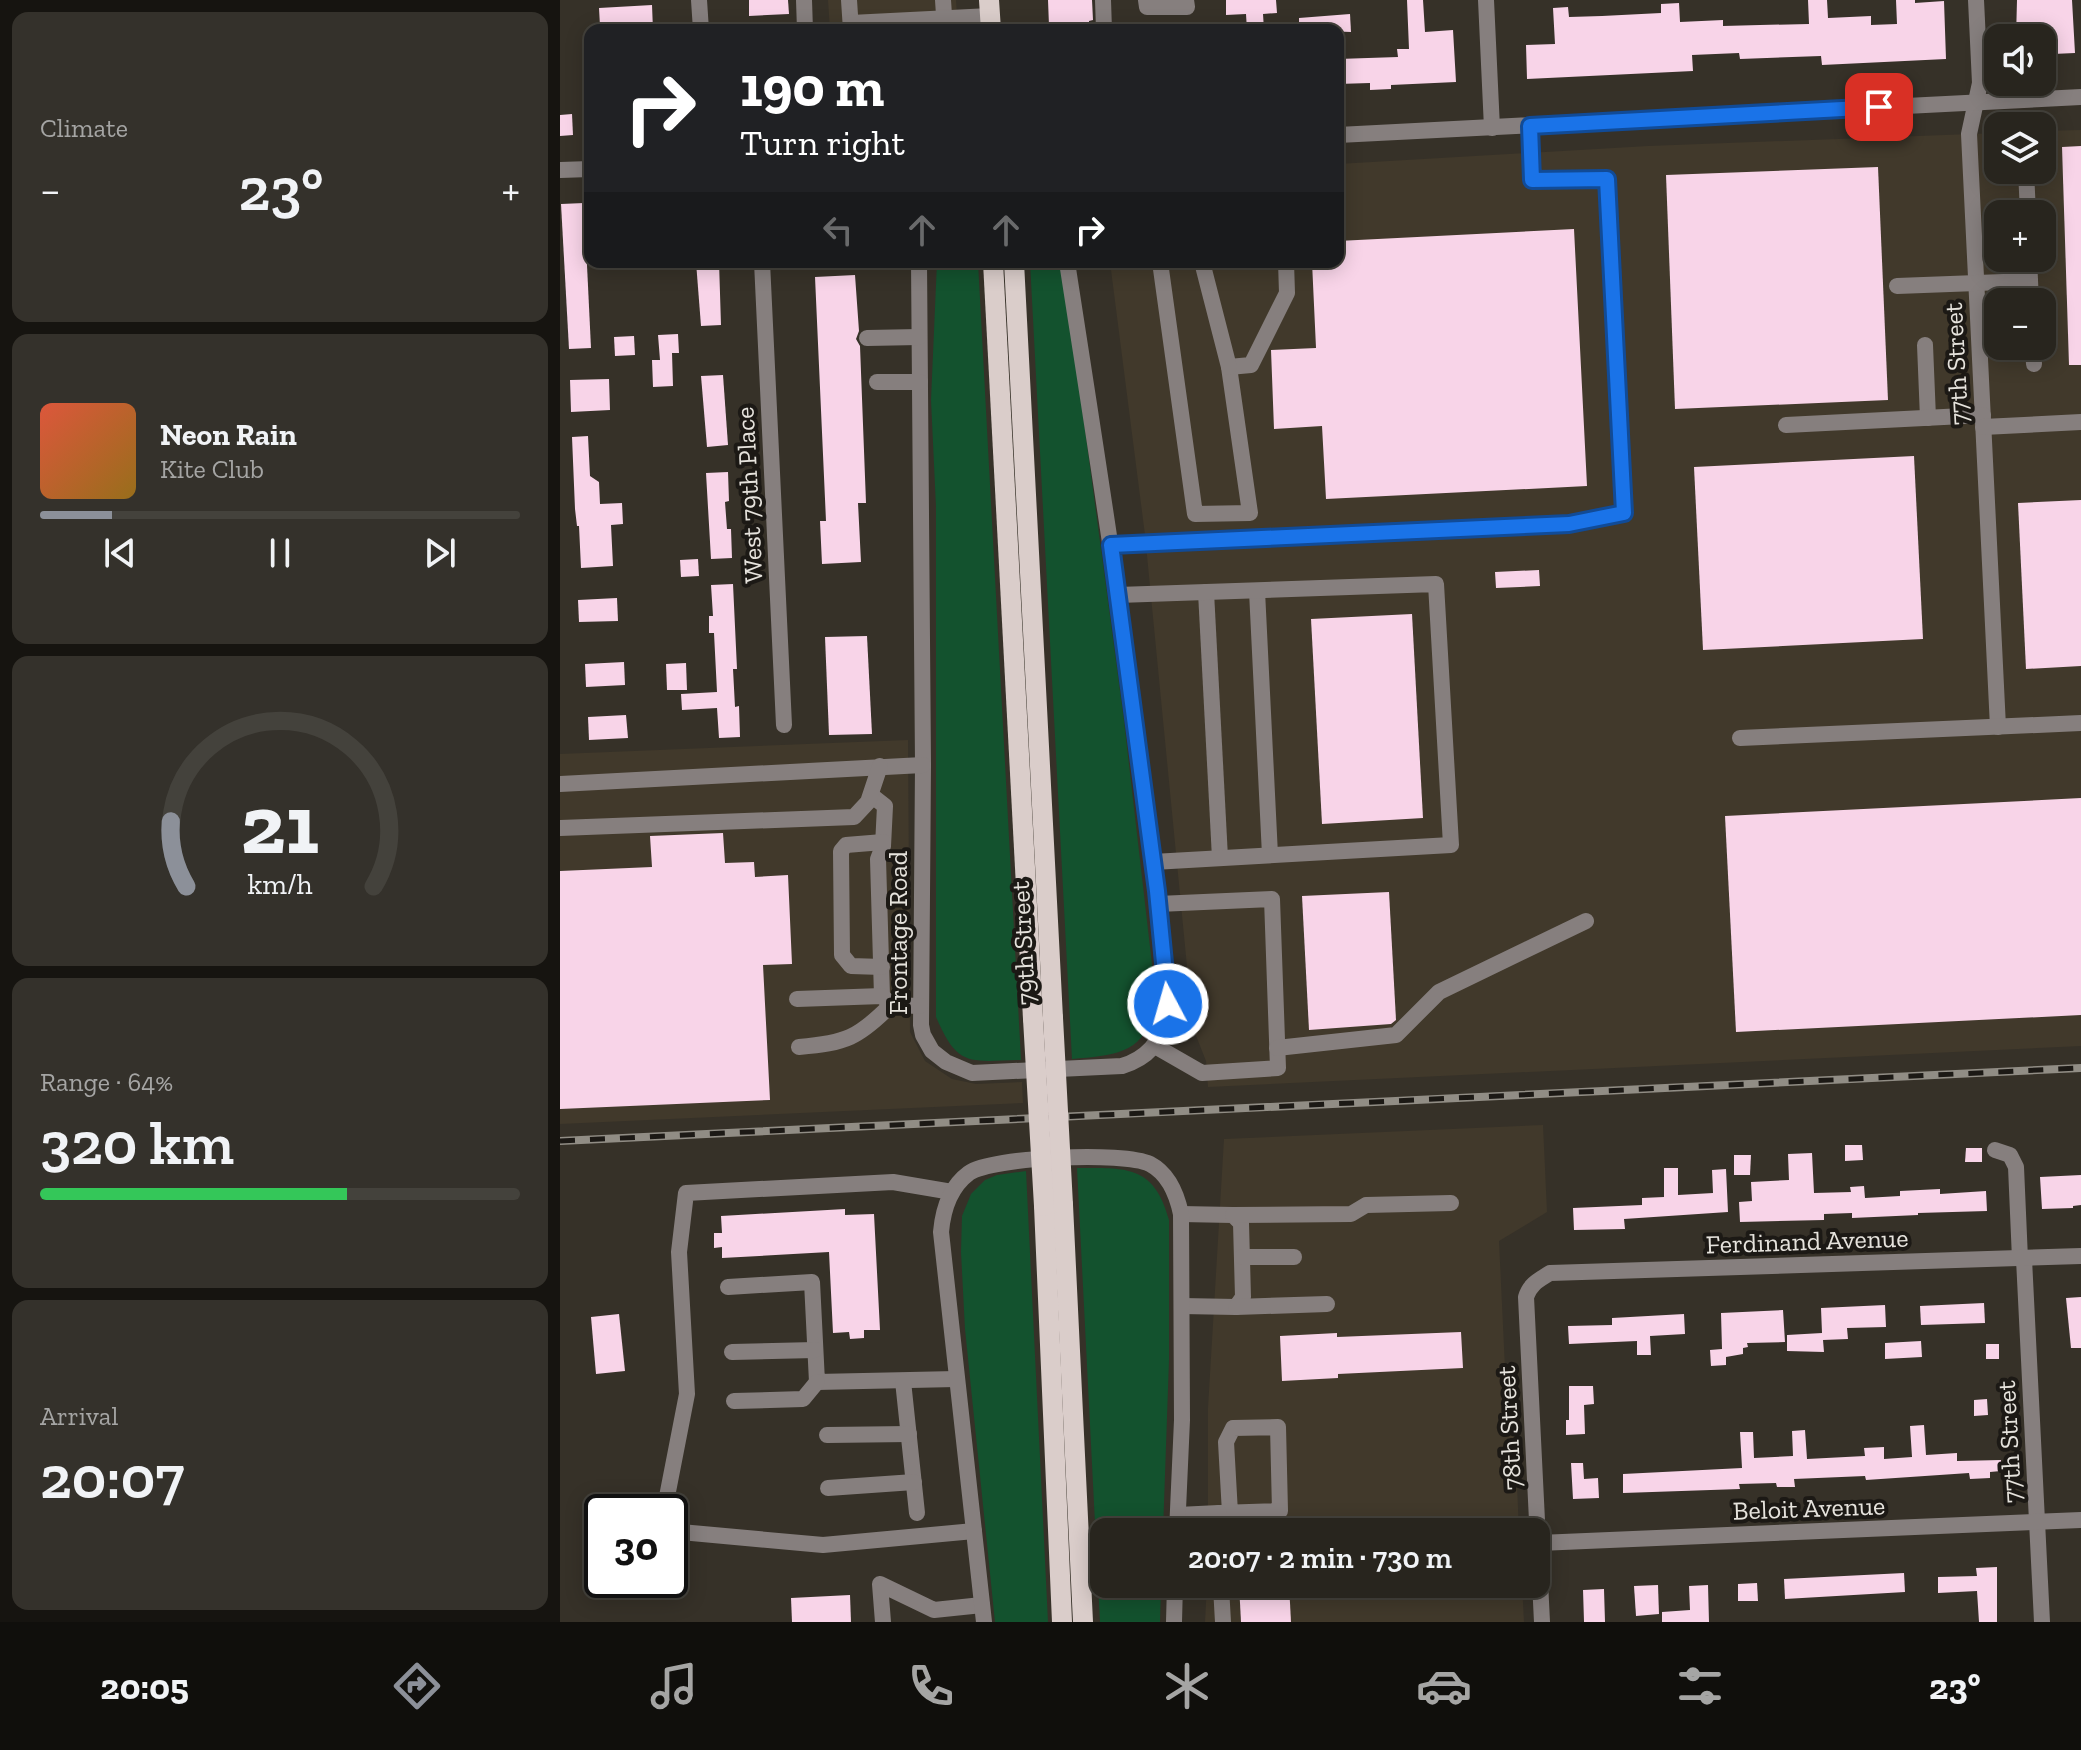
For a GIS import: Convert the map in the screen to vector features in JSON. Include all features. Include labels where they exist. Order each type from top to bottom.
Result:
[{"type":"main road","name":"79th Street","points":[[993,268],[1083,1622]]},
{"type":"main road","name":"79th Street","points":[[1014,268],[1043,1019]]},
{"type":"main road","name":"79th Street","points":[[1054,1206],[1062,1622]]},
{"type":"street","points":[[699,0],[701,24]]},
{"type":"street","points":[[804,0],[805,24]]},
{"type":"street","points":[[849,0],[851,24]]},
{"type":"street","points":[[943,0],[944,24],[990,15]]},
{"type":"street","points":[[1103,0],[1104,24]]},
{"type":"street","points":[[1146,0],[1147,7],[1187,7],[1186,0]]},
{"type":"street","points":[[1486,0],[1492,128]]},
{"type":"street","name":"77th Street","points":[[1976,0],[1980,83],[1969,134],[1998,727]]},
{"type":"street","points":[[1344,135],[2081,97]]},
{"type":"street","points":[[1111,545],[1569,524],[1624,513],[1607,179],[1532,180],[1530,126]]},
{"type":"street","points":[[560,170],[584,169]]},
{"type":"street","name":"West 79th Place","points":[[762,268],[784,725]]},
{"type":"street","name":"Frontage Road","points":[[919,268],[923,765],[920,1006],[923,1035],[932,1051],[946,1062],[972,1073],[1122,1066],[1142,1059],[1155,1046]]},
{"type":"street","points":[[1068,268],[1111,545],[1158,904],[1168,1004],[1167,1019],[1155,1046],[1202,1073],[1278,1068],[1272,899],[1158,904]]},
{"type":"street","points":[[1161,268],[1195,514],[1250,513],[1229,367],[1204,268]]},
{"type":"street","points":[[1229,367],[1251,365],[1287,293],[1286,268]]},
{"type":"street","points":[[2030,272],[2030,288]]},
{"type":"street","points":[[1897,286],[2030,281]]},
{"type":"street","points":[[867,338],[919,337]]},
{"type":"street","points":[[1925,345],[1928,418]]},
{"type":"street","points":[[2034,360],[2034,364]]},
{"type":"street","points":[[877,382],[920,382]]},
{"type":"street","points":[[1786,425],[1928,418],[2081,422]]},
{"type":"street","points":[[1118,595],[1436,584],[1451,845],[1153,862]]},
{"type":"street","points":[[1257,591],[1270,855]]},
{"type":"street","points":[[1206,592],[1220,858]]},
{"type":"street","points":[[1740,738],[2081,723]]},
{"type":"street","points":[[560,784],[923,765]]},
{"type":"street","points":[[560,828],[854,817],[868,802],[880,766]]},
{"type":"street","points":[[799,1047],[852,1038],[870,1026],[887,1001],[882,967],[878,859],[883,842],[885,806],[871,795]]},
{"type":"street","points":[[882,967],[851,966],[842,955],[841,851],[846,845],[883,842]]},
{"type":"street","points":[[1277,1048],[1396,1035],[1439,992],[1586,921]]},
{"type":"street","points":[[797,999],[887,1001],[920,1006]]},
{"type":"street","name":"77th Street","points":[[1995,1150],[2010,1155],[2016,1167],[2042,1622]]},
{"type":"street","points":[[883,1622],[880,1584],[934,1610],[983,1614],[941,1232],[945,1206],[952,1192],[966,1175],[979,1167],[992,1163],[1121,1157],[1151,1165],[1173,1187],[1181,1214],[1182,1420],[1177,1518]]},
{"type":"street","points":[[668,1494],[687,1394],[679,1252],[686,1193],[893,1182],[952,1192]]},
{"type":"street","points":[[1181,1214],[1351,1214],[1366,1205],[1451,1203]]},
{"type":"street","points":[[1233,1215],[1241,1223],[1243,1297],[1236,1307]]},
{"type":"street","name":"Ferdinand Avenue","points":[[1536,1282],[1550,1273],[2081,1256]]},
{"type":"street","points":[[1242,1257],[1294,1257]]},
{"type":"street","points":[[728,1287],[812,1282],[817,1382],[803,1399],[734,1401]]},
{"type":"street","name":"78th Street","points":[[1536,1282],[1526,1297],[1538,1518]]},
{"type":"street","points":[[1182,1306],[1327,1304]]},
{"type":"street","points":[[732,1352],[815,1350]]},
{"type":"street","points":[[817,1382],[956,1379]]},
{"type":"street","points":[[903,1381],[917,1513]]},
{"type":"street","points":[[1203,1518],[1224,1513],[1280,1511],[1278,1427],[1233,1428],[1226,1442],[1224,1513],[1223,1518]]},
{"type":"street","points":[[827,1435],[909,1434]]},
{"type":"street","points":[[828,1488],[914,1482]]},
{"type":"street","name":"Beloit Avenue","points":[[1550,1543],[2081,1520]]},
{"type":"street","points":[[688,1533],[823,1545],[974,1531]]},
{"type":"street","points":[[1174,1622],[1175,1598]]},
{"type":"street","points":[[1222,1598],[1223,1622]]},
{"type":"street","name":"78th Street","points":[[1541,1598],[1542,1622]]},
{"type":"street","points":[[919,1603],[921,1622]]},
{"type":"shaded area","points":[[828,0],[956,0],[958,24],[830,24]]},
{"type":"shaded area","points":[[2081,130],[2081,1046],[1208,1087],[1206,1061],[1193,1028],[1145,535],[1111,268],[1344,268],[1344,164],[1648,146],[1984,134],[1984,184],[2056,184],[2056,131]]},
{"type":"shaded area","points":[[908,740],[910,1032],[925,1061],[952,1079],[976,1084],[1022,1082],[1023,1103],[560,1124],[560,754]]},
{"type":"shaded area","points":[[1543,1125],[1547,1212],[1499,1241],[1506,1389],[1513,1389],[1518,1518],[1208,1518],[1208,1408],[1224,1139]]},
{"type":"shaded area","points":[[1206,1598],[1523,1598],[1524,1622],[1205,1622]]},
{"type":"green space","points":[[937,268],[978,268],[1021,1060],[967,1058],[951,1045],[936,1017],[936,507],[931,400]]},
{"type":"green space","points":[[1030,268],[1061,268],[1069,310],[1124,721],[1156,999],[1146,1031],[1129,1048],[1104,1056],[1072,1059]]},
{"type":"green space","points":[[1077,1168],[1110,1168],[1136,1173],[1155,1189],[1169,1220],[1169,1360],[1163,1518],[1095,1518]]},
{"type":"green space","points":[[1026,1171],[1048,1622],[995,1622],[965,1329],[962,1216],[971,1194],[985,1180]]},
{"type":"green space","points":[[1099,1598],[1161,1598],[1160,1622],[1100,1622]]},
{"type":"building","points":[[749,0],[788,0],[789,14],[749,16]]},
{"type":"building","points":[[1048,0],[1092,0],[1093,20],[1089,24],[1049,24]]},
{"type":"building","points":[[1226,0],[1276,0],[1277,13],[1263,14],[1264,24],[1247,24],[1246,14],[1226,15]]},
{"type":"building","points":[[1407,0],[1423,0],[1425,32],[1453,30],[1456,82],[1391,85],[1391,89],[1370,90],[1370,83],[1344,84],[1344,59],[1398,57],[1397,49],[1409,49]]},
{"type":"building","points":[[1808,0],[1827,0],[1828,18],[1871,16],[1871,25],[1897,24],[1896,0],[1915,0],[1915,3],[1944,1],[1946,59],[1822,65],[1821,56],[1740,59],[1739,53],[1692,55],[1693,71],[1527,79],[1526,45],[1555,44],[1553,8],[1568,7],[1569,17],[1602,16],[1661,13],[1661,4],[1679,3],[1680,22],[1723,20],[1723,26],[1809,24]]},
{"type":"building","points":[[2017,0],[2072,0],[2075,53],[2056,54],[2056,24],[2016,24]]},
{"type":"building","points":[[652,5],[653,24],[600,24],[599,8]]},
{"type":"building","points":[[1350,14],[1351,32],[1344,32],[1344,24],[1299,24],[1299,18]]},
{"type":"building","points":[[572,114],[573,135],[560,136],[560,115]]},
{"type":"building","points":[[2081,146],[2081,365],[2069,365],[2062,147]]},
{"type":"building","points":[[1878,167],[1888,400],[1675,409],[1666,175]]},
{"type":"building","points":[[584,203],[584,268],[587,268],[591,348],[569,349],[561,204]]},
{"type":"building","points":[[1574,229],[1587,486],[1326,499],[1322,426],[1274,429],[1271,350],[1316,348],[1312,268],[1344,268],[1344,241]]},
{"type":"building","points":[[696,268],[719,268],[721,325],[701,326]]},
{"type":"building","points":[[855,275],[866,503],[858,503],[861,562],[822,564],[820,521],[826,521],[815,277]]},
{"type":"building","points":[[678,334],[679,353],[672,353],[673,386],[653,387],[652,360],[660,360],[658,335]]},
{"type":"building","points":[[634,336],[635,355],[615,356],[614,337]]},
{"type":"building","points":[[723,375],[728,445],[707,447],[701,376]]},
{"type":"building","points":[[609,379],[610,410],[571,412],[570,380]]},
{"type":"building","points":[[588,436],[590,476],[599,482],[600,504],[622,503],[623,524],[611,525],[613,566],[581,568],[572,437]]},
{"type":"building","points":[[1914,456],[1923,639],[1703,650],[1694,467]]},
{"type":"building","points":[[728,472],[729,501],[725,502],[727,529],[731,529],[732,558],[711,559],[706,473]]},
{"type":"building","points":[[2081,500],[2081,666],[2026,669],[2018,503]]},
{"type":"building","points":[[698,559],[699,576],[681,577],[680,560]]},
{"type":"building","points":[[1539,570],[1540,586],[1496,588],[1495,572]]},
{"type":"building","points":[[733,584],[737,669],[733,669],[740,737],[719,738],[717,708],[682,710],[681,694],[717,692],[714,633],[709,633],[709,616],[713,616],[711,585]]},
{"type":"building","points":[[617,598],[618,621],[579,622],[578,600]]},
{"type":"building","points":[[1412,614],[1423,818],[1322,824],[1311,619]]},
{"type":"building","points":[[867,636],[872,734],[829,735],[825,637]]},
{"type":"building","points":[[624,662],[625,685],[586,687],[585,664]]},
{"type":"building","points":[[686,663],[687,690],[667,690],[666,664]]},
{"type":"building","points":[[626,715],[628,738],[589,740],[588,717]]},
{"type":"building","points":[[2081,798],[2081,1015],[1736,1032],[1725,816]]},
{"type":"building","points":[[723,833],[725,863],[754,862],[755,877],[788,875],[792,964],[763,965],[770,1100],[560,1109],[560,871],[652,867],[650,836]]},
{"type":"building","points":[[1389,892],[1396,1020],[1391,1024],[1309,1030],[1302,896]]},
{"type":"building","points":[[1845,1145],[1862,1145],[1863,1160],[1845,1161]]},
{"type":"building","points":[[1966,1148],[1982,1148],[1982,1162],[1965,1162]]},
{"type":"building","points":[[1812,1153],[1814,1193],[1851,1192],[1850,1187],[1864,1186],[1865,1198],[1900,1196],[1900,1191],[1940,1189],[1940,1194],[1986,1191],[1987,1211],[1852,1218],[1852,1213],[1824,1214],[1824,1220],[1740,1222],[1739,1202],[1752,1201],[1751,1182],[1789,1180],[1788,1154]]},
{"type":"building","points":[[1734,1155],[1751,1155],[1750,1175],[1734,1175]]},
{"type":"building","points":[[1664,1168],[1678,1168],[1678,1195],[1713,1193],[1712,1170],[1726,1169],[1728,1212],[1624,1219],[1625,1229],[1574,1230],[1573,1208],[1642,1205],[1642,1198],[1664,1197]]},
{"type":"building","points":[[2081,1175],[2081,1205],[2042,1209],[2040,1177]]},
{"type":"building","points":[[845,1209],[845,1215],[874,1214],[880,1330],[864,1330],[864,1338],[850,1339],[849,1332],[833,1333],[829,1252],[722,1258],[722,1247],[714,1248],[714,1233],[722,1233],[721,1216]]},
{"type":"building","points":[[2081,1297],[2081,1348],[2071,1348],[2066,1298]]},
{"type":"building","points":[[1984,1303],[1985,1323],[1921,1325],[1920,1306]]},
{"type":"building","points":[[1885,1305],[1886,1327],[1847,1328],[1848,1339],[1823,1340],[1824,1352],[1787,1351],[1787,1335],[1822,1333],[1821,1308]]},
{"type":"building","points":[[1783,1310],[1785,1342],[1747,1343],[1743,1354],[1726,1357],[1726,1365],[1711,1366],[1710,1350],[1722,1349],[1721,1313]]},
{"type":"building","points":[[619,1314],[625,1371],[596,1374],[591,1317]]},
{"type":"building","points":[[1684,1314],[1685,1334],[1650,1336],[1651,1355],[1637,1355],[1637,1341],[1569,1344],[1568,1326],[1612,1325],[1612,1318]]},
{"type":"building","points":[[1461,1332],[1463,1368],[1338,1374],[1338,1378],[1282,1381],[1280,1336]]},
{"type":"building","points":[[1921,1341],[1922,1357],[1885,1359],[1885,1343]]},
{"type":"building","points":[[1986,1344],[1999,1344],[1999,1359],[1986,1359]]},
{"type":"building","points":[[1569,1386],[1593,1386],[1594,1404],[1584,1405],[1585,1434],[1566,1435]]},
{"type":"building","points":[[1987,1399],[1988,1415],[1974,1416],[1974,1400]]},
{"type":"building","points":[[1924,1425],[1926,1455],[1957,1453],[1957,1461],[2001,1460],[2001,1471],[1990,1472],[1990,1478],[1970,1479],[1969,1473],[1866,1480],[1865,1476],[1794,1479],[1795,1487],[1777,1487],[1776,1483],[1739,1484],[1740,1489],[1623,1493],[1623,1474],[1742,1468],[1740,1432],[1753,1432],[1754,1458],[1793,1456],[1792,1431],[1805,1430],[1807,1459],[1865,1456],[1864,1448],[1884,1447],[1884,1459],[1912,1457],[1910,1426]]},
{"type":"building","points":[[1571,1463],[1583,1463],[1584,1479],[1598,1478],[1599,1498],[1573,1499]]},
{"type":"building","points":[[1997,1567],[1997,1622],[1979,1622],[1977,1591],[1938,1593],[1938,1577],[1977,1576],[1976,1568]]},
{"type":"building","points":[[1904,1573],[1905,1592],[1785,1599],[1784,1579]]},
{"type":"building","points":[[1757,1583],[1758,1601],[1738,1601],[1738,1584]]},
{"type":"building","points":[[1658,1585],[1659,1614],[1636,1616],[1634,1586]]},
{"type":"building","points":[[1708,1585],[1709,1622],[1662,1622],[1662,1612],[1690,1610],[1689,1586]]},
{"type":"building","points":[[1604,1589],[1605,1622],[1584,1622],[1583,1590]]},
{"type":"building","points":[[850,1595],[851,1622],[792,1622],[791,1598]]},
{"type":"building","points":[[1240,1598],[1290,1598],[1291,1622],[1241,1622]]},
{"type":"railway","points":[[560,1141],[2081,1068]]},
{"type":"route","points":[[1168,1004],[1157,891],[1111,545],[1569,524],[1624,513],[1607,179],[1532,180],[1530,126],[1879,107]]}]
